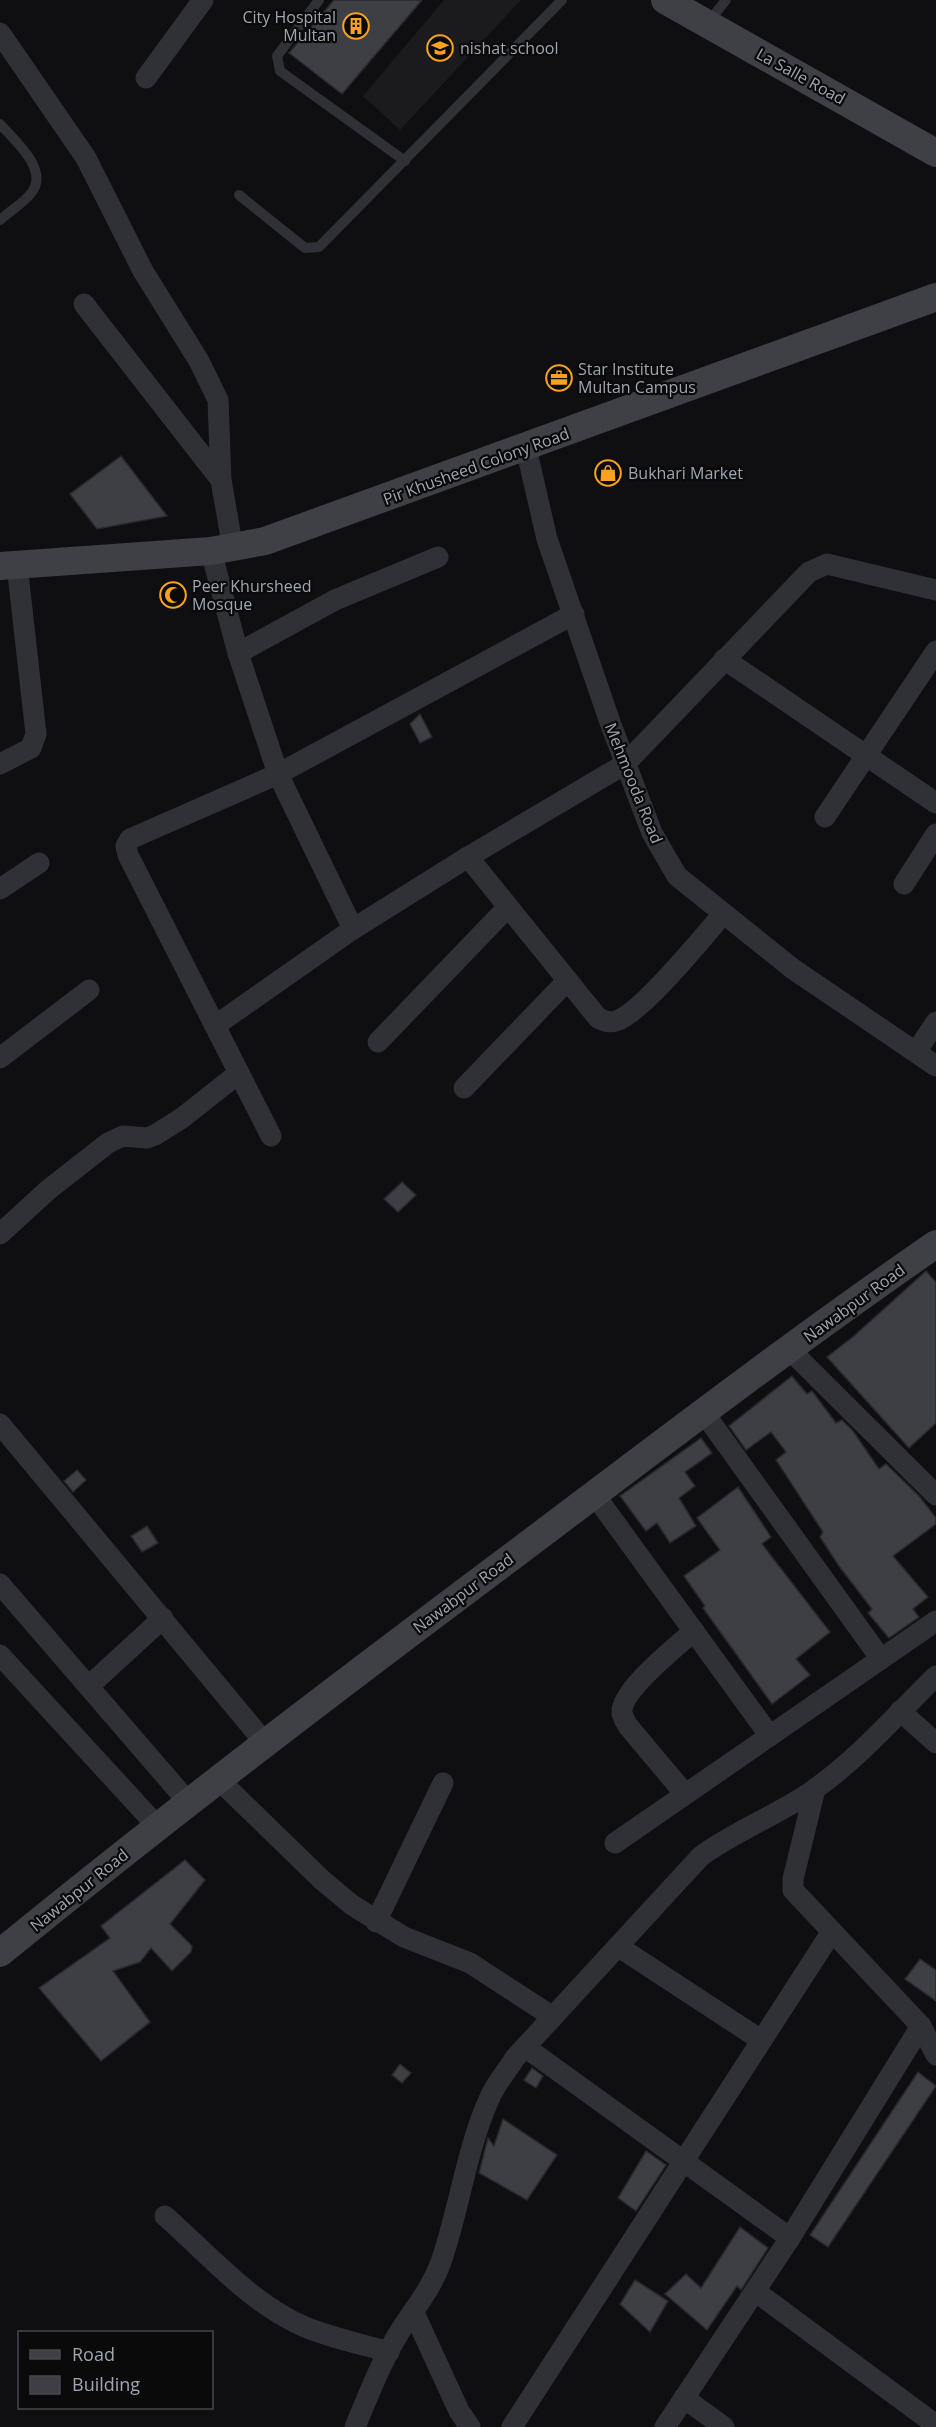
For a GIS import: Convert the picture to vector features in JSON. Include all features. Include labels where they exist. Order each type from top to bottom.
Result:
[{"type":"street","points":[[146,78],[203,0]]},
{"type":"street","name":"La Salle Road","points":[[665,0],[936,153]]},
{"type":"street","points":[[0,33],[86,158],[143,271],[199,361],[218,400],[222,550],[238,653],[278,774],[353,929]]},
{"type":"street","name":"Pir Khusheed Colony Road","points":[[9,566],[222,550],[265,541],[936,297]]},
{"type":"street","points":[[84,304],[221,480]]},
{"type":"street","name":"Mehmooda Road","points":[[526,448],[548,538],[573,614],[625,764],[652,833],[667,861],[677,876],[793,969],[936,1066]]},
{"type":"street","points":[[238,653],[335,600],[438,557]]},
{"type":"street","points":[[216,1025],[353,929],[468,857],[625,764],[809,572],[827,564],[936,590]]},
{"type":"street","points":[[0,764],[31,748],[36,734],[9,566]]},
{"type":"street","points":[[271,1136],[128,855],[126,846],[130,839],[278,774],[573,614]]},
{"type":"street","points":[[825,817],[936,651]]},
{"type":"street","points":[[724,659],[936,803]]},
{"type":"street","points":[[904,884],[936,834]]},
{"type":"street","points":[[468,857],[598,1018],[607,1022],[617,1021],[662,983],[723,914]]},
{"type":"street","points":[[0,889],[39,864]]},
{"type":"street","points":[[378,1042],[508,907]]},
{"type":"street","points":[[464,1088],[567,981]]},
{"type":"street","points":[[0,1058],[90,990]]},
{"type":"street","points":[[916,1052],[936,1022]]},
{"type":"street","points":[[0,1234],[48,1190],[108,1143],[123,1136],[147,1138],[155,1135],[182,1118],[239,1073]]},
{"type":"street","name":"Nawabpur Road","points":[[1,1949],[594,1494],[936,1244]]},
{"type":"street","points":[[790,1350],[936,1496]]},
{"type":"street","points":[[704,1413],[881,1659]]},
{"type":"street","points":[[0,1424],[266,1744]]},
{"type":"street","points":[[594,1494],[770,1736]]},
{"type":"street","points":[[0,1584],[189,1803]]},
{"type":"street","points":[[89,1686],[162,1618]]},
{"type":"street","points":[[615,1843],[936,1621]]},
{"type":"street","points":[[685,1794],[628,1726],[622,1713],[635,1687],[694,1631]]},
{"type":"street","points":[[0,1655],[158,1827]]},
{"type":"street","points":[[355,2427],[389,2352],[426,2297],[440,2263],[455,2218],[466,2163],[491,2094],[525,2047],[701,1856],[718,1843],[814,1790],[936,1676]]},
{"type":"street","points":[[900,1711],[936,1743]]},
{"type":"street","points":[[219,1780],[322,1880],[376,1922],[404,1937],[471,1963],[553,2017]]},
{"type":"street","points":[[376,1922],[443,1783]]},
{"type":"street","points":[[814,1790],[793,1879],[794,1890],[831,1933],[921,2026],[936,2055]]},
{"type":"street","points":[[512,2427],[831,1933]]},
{"type":"street","points":[[619,1947],[761,2040]]},
{"type":"street","points":[[665,2427],[790,2238],[921,2026]]},
{"type":"street","points":[[525,2047],[790,2238]]},
{"type":"street","points":[[165,2216],[251,2293],[285,2316],[305,2327],[389,2352]]},
{"type":"street","points":[[755,2291],[936,2425]]},
{"type":"street","points":[[414,2313],[459,2411],[470,2427]]},
{"type":"street","points":[[684,2398],[724,2427]]},
{"type":"lane","points":[[320,0],[277,56],[280,71],[405,161]]},
{"type":"lane","points":[[239,195],[305,248],[320,247],[562,0]]},
{"type":"lane","points":[[707,24],[726,0]]},
{"type":"lane","points":[[0,124],[34,166],[38,176],[33,191],[0,220]]},
{"type":"shaded area","name":"nishat school","points":[[444,0],[521,0],[400,130],[363,96]]},
{"type":"building","name":"City Hospital Multan","points":[[334,0],[422,0],[342,94],[289,53]]},
{"type":"building","points":[[121,456],[167,516],[97,529],[70,494]]},
{"type":"building","points":[[420,714],[432,737],[420,743],[410,724]]},
{"type":"building","points":[[402,1182],[416,1195],[398,1212],[384,1199]]},
{"type":"building","points":[[926,1271],[936,1282],[936,1423],[909,1448],[827,1357],[854,1336]]},
{"type":"building","points":[[792,1376],[807,1394],[812,1391],[836,1423],[842,1420],[853,1431],[879,1469],[886,1464],[919,1496],[936,1518],[936,1524],[893,1556],[928,1597],[913,1609],[919,1617],[889,1638],[868,1613],[872,1609],[820,1537],[823,1532],[776,1460],[786,1452],[771,1432],[746,1450],[729,1426]]},
{"type":"building","points":[[701,1438],[712,1453],[685,1472],[695,1486],[679,1498],[696,1526],[670,1543],[657,1523],[646,1531],[620,1496]]},
{"type":"building","points":[[77,1470],[86,1480],[73,1492],[64,1481]]},
{"type":"building","points":[[738,1487],[771,1537],[762,1544],[830,1632],[796,1659],[810,1675],[772,1704],[703,1608],[705,1606],[684,1576],[720,1550],[697,1518]]},
{"type":"building","points":[[147,1526],[158,1543],[142,1552],[131,1536]]},
{"type":"building","points":[[185,1860],[205,1880],[170,1924],[192,1946],[191,1952],[172,1971],[151,1948],[140,1962],[113,1971],[150,2022],[101,2061],[39,1988],[110,1938],[101,1926]]},
{"type":"building","points":[[920,1959],[936,1970],[936,2001],[905,1979]]},
{"type":"building","points":[[400,2064],[411,2073],[402,2083],[392,2075]]},
{"type":"building","points":[[532,2068],[543,2076],[536,2088],[524,2080]]},
{"type":"building","points":[[918,2072],[936,2086],[828,2247],[810,2235]]},
{"type":"building","points":[[503,2119],[557,2155],[527,2200],[479,2173],[488,2138],[494,2146]]},
{"type":"building","points":[[646,2151],[666,2165],[636,2211],[618,2198]]},
{"type":"building","points":[[740,2227],[768,2248],[741,2290],[737,2286],[707,2330],[665,2294],[686,2274],[701,2288]]},
{"type":"building","points":[[635,2280],[668,2301],[650,2332],[620,2304]]},
{"type":"place","name":"City Hospital Multan","points":[[356,26]]},
{"type":"place","name":"nishat school","points":[[440,48]]},
{"type":"place","name":"Star Institute Multan Campus","points":[[559,378]]},
{"type":"place","name":"Bukhari Market","points":[[608,473]]},
{"type":"place","name":"Peer Khursheed Mosque","points":[[173,595]]}]
